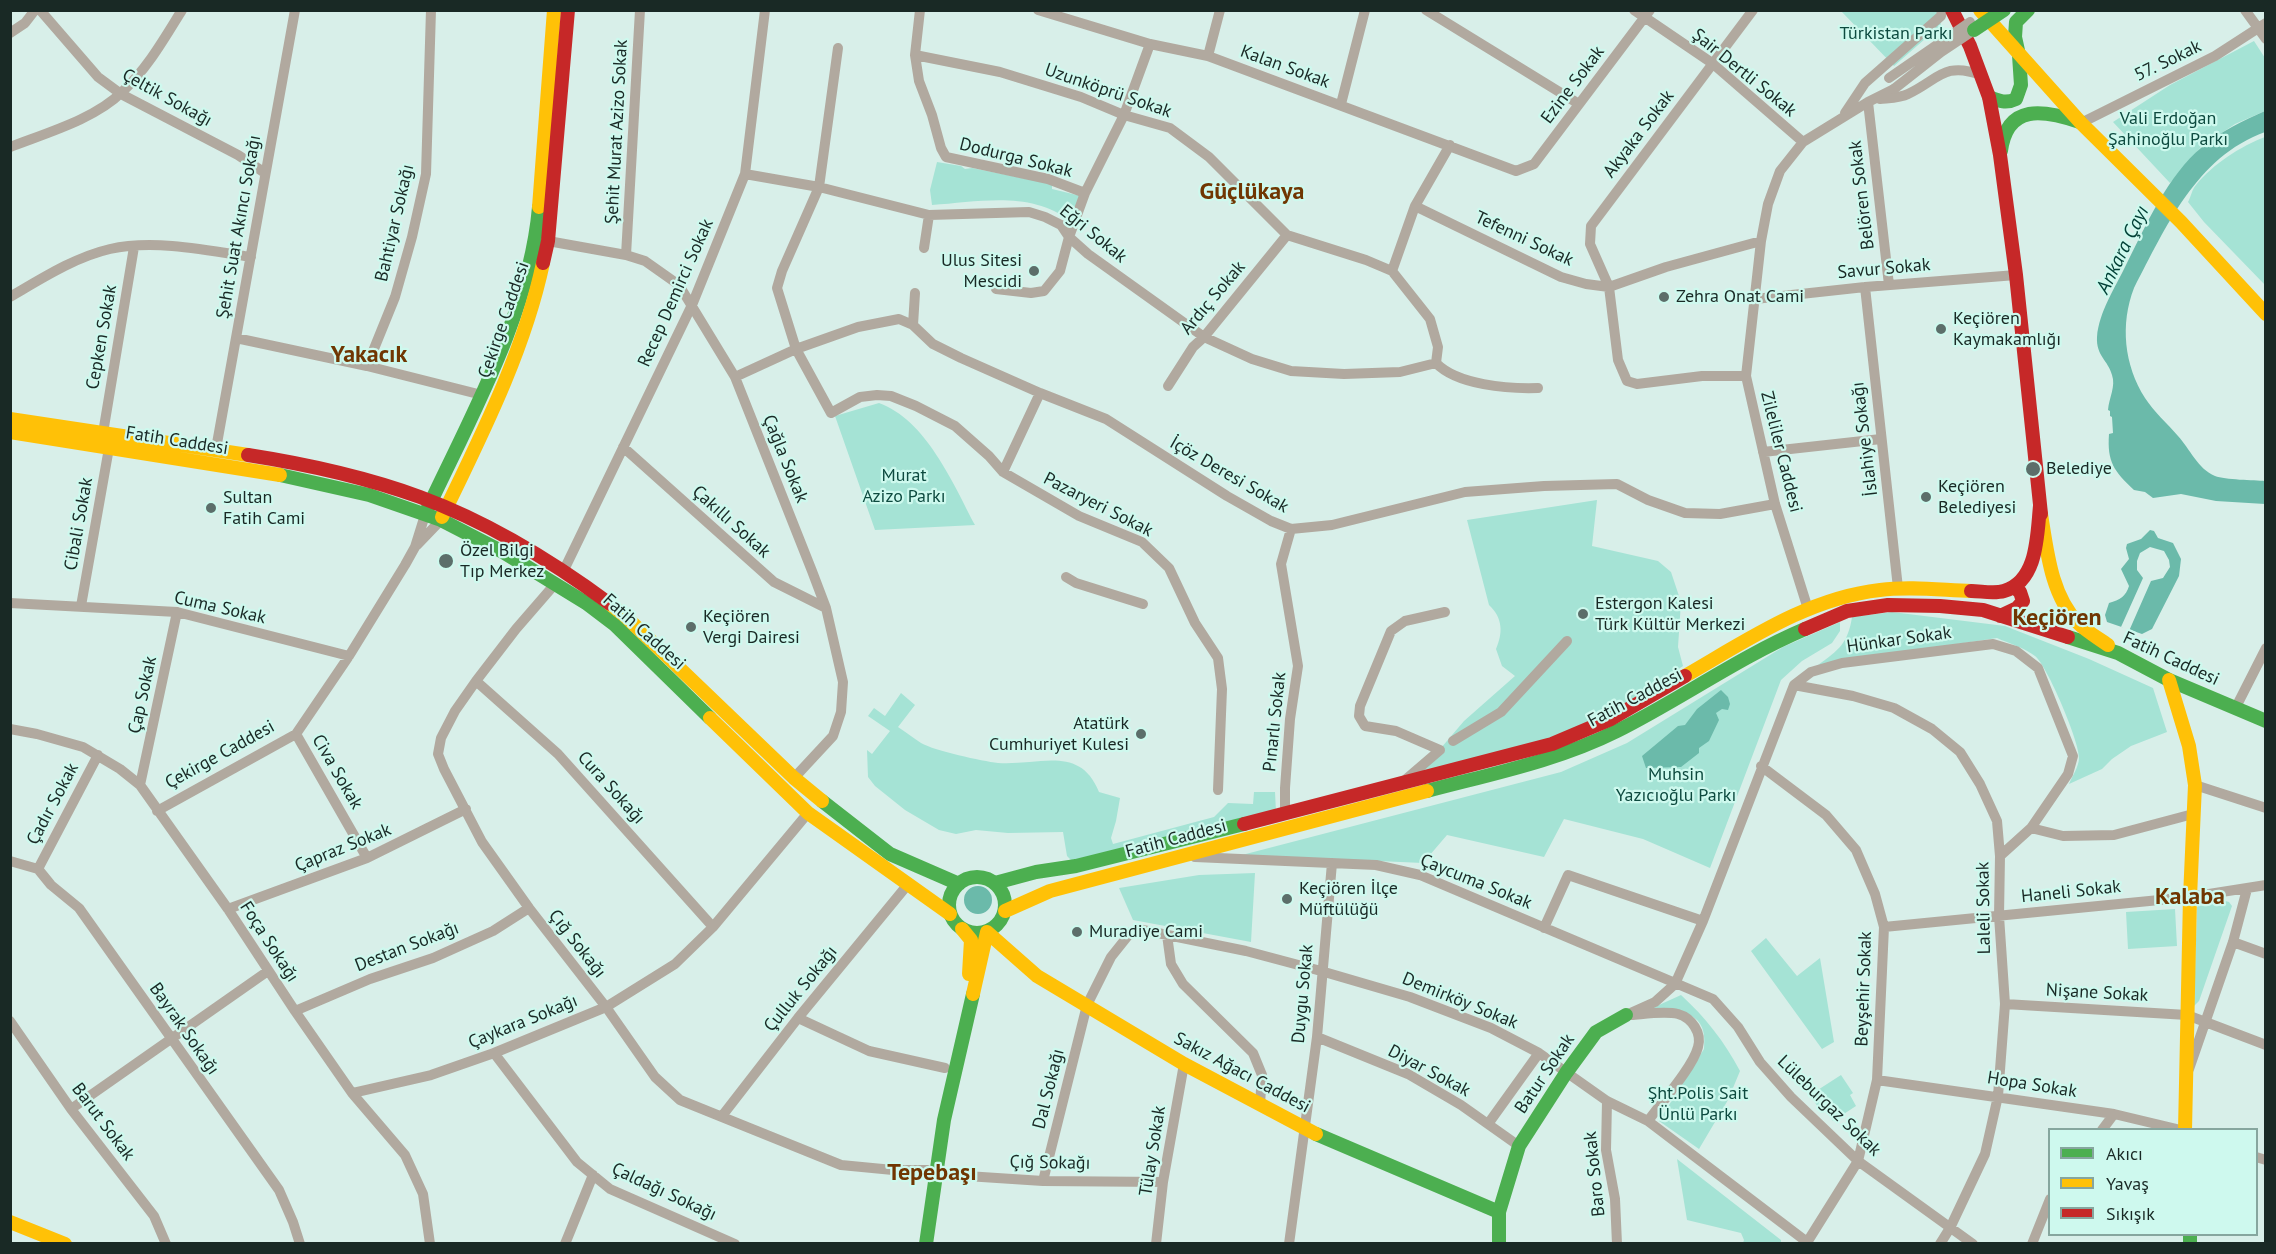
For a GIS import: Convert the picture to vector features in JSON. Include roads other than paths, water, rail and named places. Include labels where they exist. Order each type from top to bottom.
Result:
[{"type":"main road","name":"Çekirge Caddesi","points":[[425,515],[503,348],[530,261],[539,203],[554,10]]},
{"type":"main road","name":"Çekirge Caddesi","points":[[444,514],[517,349],[537,291],[548,241],[567,10]]},
{"type":"main road","points":[[1952,10],[1971,46],[1989,97],[2000,155],[2016,275],[2040,506],[2053,580],[2063,602],[2078,623],[2118,653]]},
{"type":"main road","points":[[1980,10],[2081,123],[2176,216],[2265,314]]},
{"type":"main road","points":[[1972,26],[1988,10]]},
{"type":"main road","points":[[1972,26],[2004,10]]},
{"type":"main road","points":[[1989,97],[2001,104],[2010,103],[2018,97],[2022,88],[2015,37],[2016,22],[2028,10]]},
{"type":"main road","points":[[2000,155],[2004,132],[2020,116],[2033,112],[2054,114],[2081,123]]},
{"type":"main road","name":"Fatih Caddesi","points":[[10,419],[216,449],[312,467],[373,482],[431,501],[444,514],[586,603],[615,626],[808,813],[950,914]]},
{"type":"main road","name":"Fatih Caddesi","points":[[10,432],[299,478],[369,495],[425,515],[444,514],[510,540],[594,592],[624,615],[794,778],[838,815],[890,854],[959,884]]},
{"type":"main road","points":[[2000,616],[2017,610],[2022,604],[2021,591],[2014,586],[2018,585],[2029,567],[2036,550],[2040,506]]},
{"type":"main road","name":"Fatih Caddesi","points":[[995,883],[1036,872],[1076,866],[1285,814],[1552,744],[1611,719],[1761,632],[1832,600],[1898,588],[2002,592],[2014,586]]},
{"type":"main road","name":"Fatih Caddesi","points":[[1005,911],[1050,891],[1556,757],[1617,732],[1767,645],[1847,611],[1888,605],[1983,610],[2118,653],[2169,680],[2265,721]]},
{"type":"main road","points":[[2169,680],[2188,746],[2195,785],[2190,897],[2187,1073],[2183,1128]]},
{"type":"main road","points":[[926,1244],[937,1104],[970,972],[971,940],[962,929],[950,914],[950,897],[959,884],[968,879],[977,877],[995,883],[1004,896],[1005,911],[1001,920],[987,932],[974,933],[962,929]]},
{"type":"main road","points":[[917,1244],[931,1172],[987,932]]},
{"type":"main road","name":"Sakız Ağacı Caddesi","points":[[987,932],[1037,976],[1184,1064],[1303,1128],[1499,1212]]},
{"type":"main road","name":"Batur Sokak","points":[[1498,1244],[1499,1212],[1519,1146],[1566,1072],[1596,1032],[1626,1015]]},
{"type":"main road","points":[[10,1222],[65,1244]]},
{"type":"street","points":[[10,33],[25,23],[35,10]]},
{"type":"street","name":"Çeltik Sokağı","points":[[40,10],[98,76],[121,94],[238,155],[265,173]]},
{"type":"street","points":[[10,147],[93,113],[121,94],[152,58],[182,10]]},
{"type":"street","name":"Şehit Suat Akıncı Sokağı","points":[[216,449],[295,10]]},
{"type":"street","name":"Bahtiyar Sokağı","points":[[367,366],[395,297],[412,237],[426,174],[431,10]]},
{"type":"street","name":"Şehit Murat Azizo Sokak","points":[[626,255],[640,10]]},
{"type":"street","name":"Recep Demirci Sokak","points":[[562,572],[692,305],[745,174],[765,10]]},
{"type":"street","points":[[915,56],[920,10]]},
{"type":"street","name":"Kalan Sokak","points":[[1038,10],[1150,44],[1208,56],[1516,171]]},
{"type":"street","points":[[1208,56],[1220,10]]},
{"type":"street","points":[[1341,104],[1365,10]]},
{"type":"street","points":[[1426,10],[1579,104]]},
{"type":"street","name":"Şair Dertli Sokak","points":[[1634,10],[1647,14],[1712,63],[1803,142]]},
{"type":"street","name":"Akyaka Sokak","points":[[1746,376],[1702,376],[1637,384],[1627,381],[1618,360],[1609,287],[1590,243],[1591,226],[1753,10]]},
{"type":"street","points":[[1842,118],[1865,83],[1941,16],[1942,10]]},
{"type":"street","points":[[2245,10],[2262,25],[2265,39]]},
{"type":"street","name":"Ezine Sokak","points":[[1516,171],[1534,164],[1647,14]]},
{"type":"street","name":"57. Sokak","points":[[2081,123],[2216,56],[2262,25]]},
{"type":"street","points":[[1868,102],[1888,78],[1972,26]]},
{"type":"street","points":[[1868,102],[1894,89],[1972,26]]},
{"type":"street","points":[[996,289],[1031,293],[1044,291],[1060,271],[1069,237],[1085,193],[1124,115],[1150,44]]},
{"type":"street","name":"Pazaryeri Sokak","points":[[838,48],[819,187],[782,271],[777,288],[796,349],[831,413],[860,398],[877,395],[891,396],[916,406],[955,426],[1003,472],[1079,516],[1142,542],[1170,568],[1195,623],[1218,658],[1222,689],[1218,790]]},
{"type":"street","name":"Uzunköprü Sokak","points":[[915,56],[1000,72],[1081,97],[1124,115],[1170,128],[1209,157],[1287,235],[1366,260],[1392,271],[1430,320],[1438,347],[1436,363]]},
{"type":"street","name":"Dodurga Sokak","points":[[915,56],[919,81],[946,157],[1048,179],[1085,193]]},
{"type":"street","points":[[1868,102],[1907,94],[1939,74],[1956,69],[1968,70],[1981,75]]},
{"type":"street","name":"Zileliler Caddesi","points":[[1808,609],[1775,504],[1746,376],[1761,241],[1768,204],[1780,171],[1803,142],[1868,102]]},
{"type":"street","name":"Belören Sokak","points":[[1868,102],[1889,285]]},
{"type":"street","points":[[1392,271],[1415,206],[1450,145]]},
{"type":"street","name":"Eğri Sokak","points":[[745,174],[819,187],[929,215],[1029,212],[1045,217],[1061,225],[1069,237],[1145,296],[1204,337],[1252,359],[1291,371],[1344,374],[1400,372],[1436,363]]},
{"type":"street","name":"Tefenni Sokak","points":[[1415,206],[1561,277],[1609,287],[1666,267],[1761,241]]},
{"type":"street","points":[[924,248],[929,215]]},
{"type":"street","name":"Ardıç Sokak","points":[[1168,386],[1193,346],[1204,337],[1287,235]]},
{"type":"street","name":"Çağla Sokak","points":[[548,241],[626,255],[645,261],[679,285],[735,377],[826,608],[843,682],[841,712],[833,736],[794,778]]},
{"type":"street","points":[[10,297],[68,265],[110,249],[156,245],[195,248],[251,257]]},
{"type":"street","name":"Cepken Sokak","points":[[103,433],[134,247]]},
{"type":"street","name":"Savur Sokak","points":[[1755,299],[1865,287],[2016,275]]},
{"type":"street","name":"İslahiye Sokağı","points":[[1865,287],[1898,588]]},
{"type":"street","points":[[735,377],[796,349],[858,327],[899,319],[913,325],[915,292]]},
{"type":"street","name":"İçöz Deresi Sokak","points":[[913,325],[933,344],[1040,393],[1106,419],[1227,496],[1271,521],[1291,529],[1332,525],[1465,492],[1544,486],[1617,484],[1648,500],[1685,513],[1720,514],[1775,504]]},
{"type":"street","points":[[236,338],[367,366],[482,395]]},
{"type":"street","points":[[1436,363],[1444,372],[1475,382],[1507,389],[1538,388]]},
{"type":"street","points":[[1003,472],[1040,393]]},
{"type":"street","points":[[1763,452],[1881,439]]},
{"type":"street","name":"Çakıllı Sokak","points":[[623,447],[774,582],[826,608]]},
{"type":"street","name":"Cibali Sokak","points":[[81,606],[109,448]]},
{"type":"street","name":"Çekirge Caddesi","points":[[157,811],[296,734],[349,656],[415,547],[444,514]]},
{"type":"street","name":"Çekirge Caddesi","points":[[415,547],[425,515]]},
{"type":"street","name":"Pınarlı Sokak","points":[[1285,814],[1290,719],[1298,666],[1281,564],[1291,529]]},
{"type":"street","points":[[1066,577],[1143,604]]},
{"type":"street","name":"Çığ Sokağı","points":[[555,584],[516,629],[455,711],[441,738],[438,754],[482,842],[529,908],[606,1007],[655,1077],[680,1100],[841,1165],[1043,1181],[1163,1182]]},
{"type":"street","name":"Cuma Sokak","points":[[10,603],[177,612],[349,656]]},
{"type":"street","name":"Çap Sokak","points":[[140,785],[177,612]]},
{"type":"street","points":[[1400,784],[1440,750],[1396,731],[1365,726],[1359,716],[1360,706],[1391,631],[1404,621],[1445,612]]},
{"type":"street","points":[[1453,741],[1501,712],[1567,641]]},
{"type":"street","name":"Hünkar Sokak","points":[[1794,685],[1811,672],[1842,663],[1993,644],[2016,651],[2038,668],[2073,756],[2068,774],[2031,828],[2000,856]]},
{"type":"street","points":[[2235,709],[2265,648]]},
{"type":"street","name":"Cura Sokağı","points":[[476,681],[558,754],[712,927]]},
{"type":"street","points":[[1626,1015],[1655,1002],[1675,984],[1703,921],[1794,685]]},
{"type":"street","name":"Laleli Sokak","points":[[1794,685],[1853,696],[1894,708],[1932,729],[1960,752],[1980,784],[1998,822],[1999,916],[2005,1004],[1998,1096],[1985,1154],[1940,1244]]},
{"type":"street","name":"Foça Sokağı","points":[[10,729],[83,747],[140,785],[228,909],[352,1093],[405,1155],[423,1194],[430,1244]]},
{"type":"street","name":"Civa Sokak","points":[[296,734],[368,858]]},
{"type":"street","name":"Çadır Sokak","points":[[38,868],[98,755]]},
{"type":"street","name":"Beyşehir Sokak","points":[[1761,766],[1826,814],[1856,850],[1875,894],[1884,927],[1877,1080],[1858,1161],[1806,1243]]},
{"type":"street","points":[[2195,785],[2265,808]]},
{"type":"street","name":"Çapraz Sokak","points":[[228,909],[368,858],[466,809]]},
{"type":"street","name":"Çaykara Sokağı","points":[[352,1093],[430,1075],[494,1053],[606,1007],[675,964],[712,927],[808,813]]},
{"type":"street","points":[[2031,828],[2064,836],[2114,835],[2193,814]]},
{"type":"street","name":"Çaycuma Sokak","points":[[1180,857],[1376,865],[1420,874],[1675,984]]},
{"type":"street","points":[[10,861],[38,868]]},
{"type":"street","name":"Duygu Sokak","points":[[1289,1244],[1317,1037],[1332,863]]},
{"type":"street","name":"Bayrak Sokağı","points":[[38,868],[51,885],[79,908],[279,1190],[300,1244]]},
{"type":"street","points":[[1544,928],[1568,875],[1703,921]]},
{"type":"street","name":"Çulluk Sokağı","points":[[722,1116],[798,1018],[909,883]]},
{"type":"street","name":"Haneli Sokak","points":[[1884,927],[2190,897],[2265,885]]},
{"type":"street","points":[[2187,1073],[2207,1022],[2233,942],[2247,889]]},
{"type":"street","name":"Destan Sokağı","points":[[295,1011],[370,979],[433,958],[493,931],[529,908]]},
{"type":"street","name":"Demirköy Sokak","points":[[1087,1005],[1111,957],[1131,932],[1137,929],[1246,951],[1410,997],[1491,1028],[1539,1053],[1607,1101],[1648,1121],[1806,1243]]},
{"type":"street","points":[[1167,935],[1172,964],[1183,984],[1253,1053],[1262,1075],[1260,1104]]},
{"type":"street","points":[[2233,942],[2265,954]]},
{"type":"street","points":[[71,1109],[268,971]]},
{"type":"street","name":"Lüleburgaz Sokak","points":[[1675,984],[1713,999],[1738,1026],[1760,1062],[1791,1097],[1858,1161],[1973,1244]]},
{"type":"street","name":"Nişane Sokak","points":[[2005,1004],[2187,1015],[2265,1045]]},
{"type":"street","name":"Dal Sokağı","points":[[1043,1181],[1087,1005]]},
{"type":"street","name":"Batur Sokak","points":[[1626,1015],[1677,1014],[1691,1020],[1697,1033],[1699,1045],[1693,1059],[1648,1121]]},
{"type":"street","points":[[798,1018],[869,1051],[945,1068]]},
{"type":"street","name":"Barut Sokak","points":[[10,1021],[71,1109],[154,1216],[166,1244]]},
{"type":"street","name":"Diyar Sokak","points":[[1317,1037],[1408,1074],[1461,1105],[1519,1146]]},
{"type":"street","name":"Çaldağı Sokağı","points":[[494,1053],[577,1162],[610,1189],[735,1244]]},
{"type":"street","points":[[1488,1124],[1539,1053]]},
{"type":"street","name":"Tülay Sokak","points":[[1156,1244],[1163,1182],[1184,1064]]},
{"type":"street","name":"Hopa Sokak","points":[[1877,1080],[2114,1114],[2174,1128]]},
{"type":"street","name":"Baro Sokak","points":[[1607,1101],[1606,1150],[1616,1199],[1617,1244]]},
{"type":"street","points":[[2104,1128],[2114,1114]]},
{"type":"street","points":[[565,1244],[593,1175]]},
{"type":"street","points":[[2032,1244],[2048,1202]]},
{"type":"place","name":"Ulus Sitesi Mescidi","points":[[1034,271]]},
{"type":"place","name":"Zehra Onat Cami","points":[[1664,297]]},
{"type":"place","name":"Keçiören Kaymakamlığı","points":[[1941,329]]},
{"type":"place","name":"Belediye","points":[[2033,469]]},
{"type":"place","name":"Keçiören Belediyesi","points":[[1926,497]]},
{"type":"place","name":"Sultan Fatih Cami","points":[[211,508]]},
{"type":"place","name":"Özel Bilgi Tıp Merkez","points":[[446,561]]},
{"type":"place","name":"Estergon Kalesi Türk Kültür Merkezi","points":[[1583,614]]},
{"type":"place","name":"Keçiören Vergi Dairesi","points":[[691,627]]},
{"type":"place","name":"Atatürk Cumhuriyet Kulesi","points":[[1141,734]]},
{"type":"place","name":"Keçiören İlçe Müftülüğü","points":[[1287,899]]},
{"type":"place","name":"Muradiye Cami","points":[[1077,932]]},
{"type":"district","name":"Güçlükaya","points":[[1252,192]]},
{"type":"district","name":"Yakacık","points":[[369,355]]},
{"type":"district","name":"Keçiören","points":[[2057,618]]},
{"type":"district","name":"Kalaba","points":[[2190,897]]},
{"type":"district","name":"Tepebaşı","points":[[932,1173]]},
{"type":"park label","name":"Türkistan Parkı","points":[[1896,34]]},
{"type":"park label","name":"Vali Erdoğan Şahinoğlu Parkı","points":[[2168,129]]},
{"type":"park label","name":"Murat Azizo Parkı","points":[[904,486]]},
{"type":"park label","name":"Muhsin Yazıcıoğlu Parkı","points":[[1676,785]]},
{"type":"park label","name":"Şht.Polis Sait Ünlü Parkı","points":[[1698,1104]]},
{"type":"water label","name":"Ankara Çayı","points":[[2123,250]]}]
